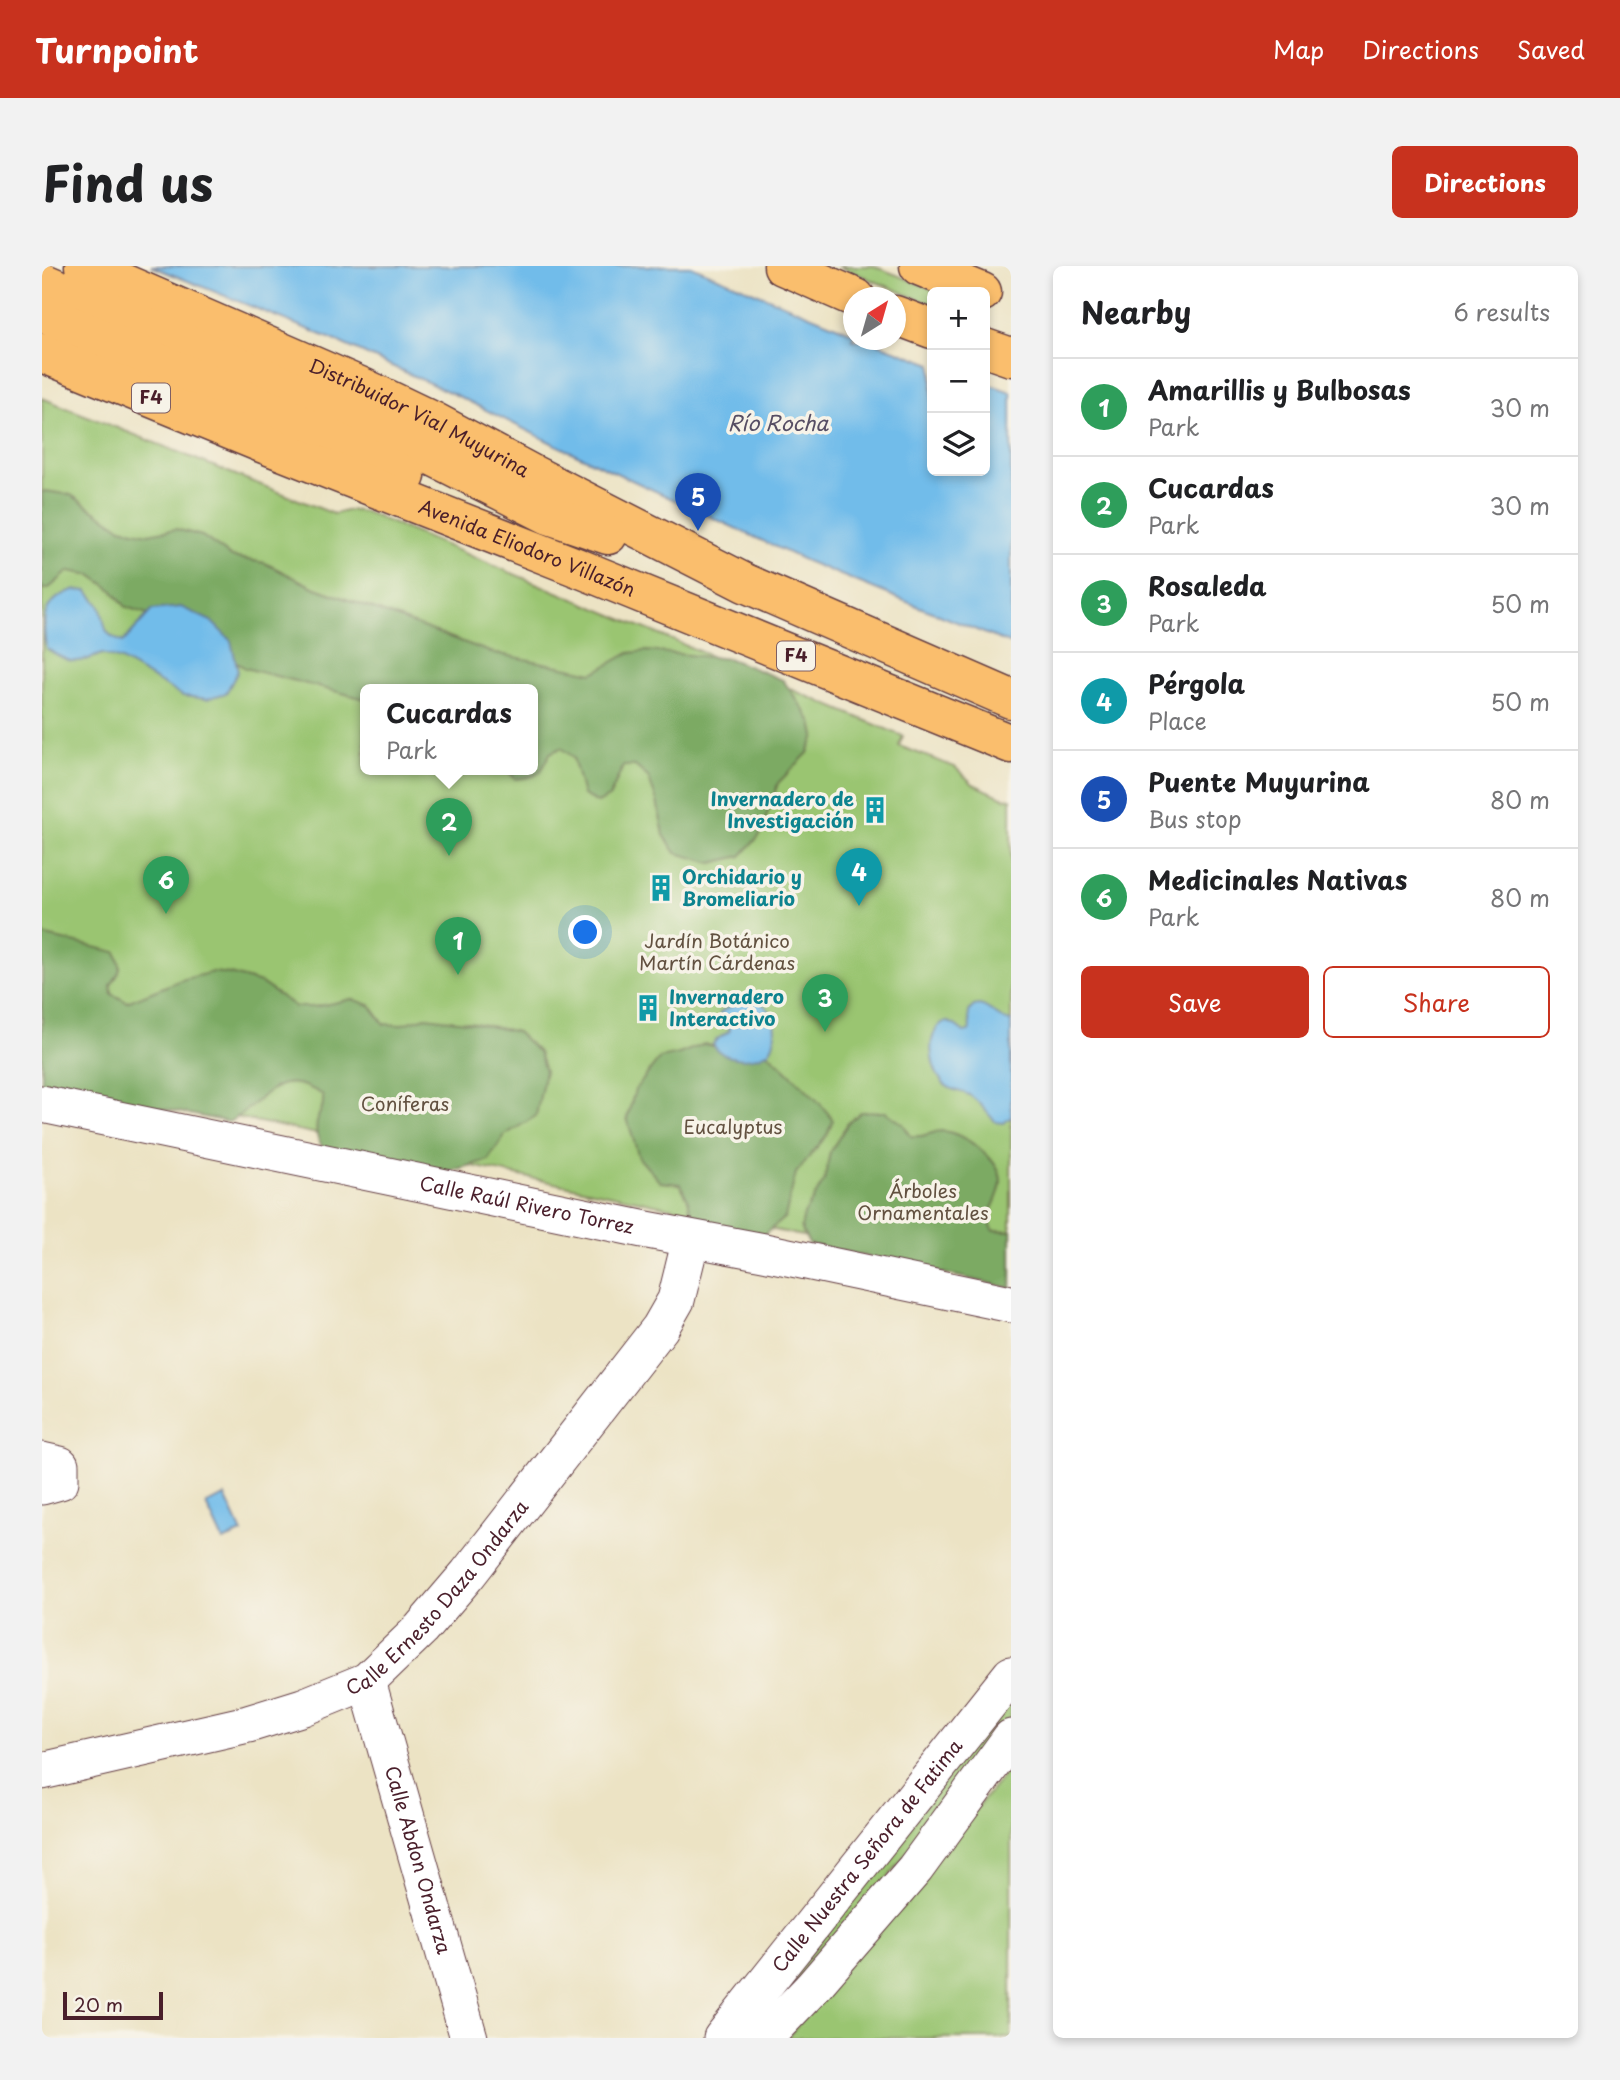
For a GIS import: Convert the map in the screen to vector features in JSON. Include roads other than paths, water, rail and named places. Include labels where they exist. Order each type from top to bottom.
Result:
[{"type":"main road","name":"Distribuidor Vial Muyurina","points":[[84,266],[362,387],[435,422],[745,583]]},
{"type":"main road","points":[[783,266],[843,292]]},
{"type":"main road","points":[[919,266],[969,287]]},
{"type":"main road","points":[[42,282],[343,411],[549,515],[745,583]]},
{"type":"main road","points":[[990,296],[1011,303]]},
{"type":"main road","points":[[42,313],[282,415],[394,470],[581,569]]},
{"type":"main road","points":[[906,319],[927,327]]},
{"type":"main road","points":[[990,350],[1011,357]]},
{"type":"main road","name":"Avenida Eliodoro Villazón","points":[[42,353],[1011,744]]},
{"type":"main road","name":"F4","points":[[745,583],[1011,699]]},
{"type":"street","name":"Calle Raúl Rivero Torrez","points":[[42,1104],[1011,1304]]},
{"type":"street","name":"Calle Ernesto Daza Ondarza","points":[[42,1771],[248,1724],[303,1707],[367,1681],[421,1629],[468,1574],[660,1328],[676,1300],[691,1239]]},
{"type":"street","points":[[42,1461],[60,1465],[60,1481],[42,1486]]},
{"type":"street","name":"Calle Nuestra Señora de Fatima","points":[[722,2038],[1011,1675]]},
{"type":"street","name":"Calle Abdon Ondarza","points":[[367,1681],[469,2038]]},
{"type":"street","name":"Calle Nuestra Señora de Fatima","points":[[764,2038],[915,1869],[1011,1738]]},
{"type":"water","name":"Río Rocha","points":[[151,266],[691,266],[843,329],[843,350],[895,350],[927,362],[927,476],[990,476],[990,385],[1011,392],[1011,644],[806,561],[332,339]]},
{"type":"water","points":[[73,590],[88,591],[102,611],[107,631],[123,642],[152,610],[181,607],[211,621],[231,641],[238,671],[226,693],[207,699],[183,696],[121,660],[102,654],[73,661],[46,648],[46,612],[55,600]]},
{"type":"water","points":[[754,998],[768,1009],[773,1017],[775,1032],[772,1047],[763,1055],[747,1059],[723,1054],[713,1044],[730,1030],[720,1019],[720,1013]]},
{"type":"water","points":[[979,1005],[1011,1021],[1011,1117],[1004,1123],[996,1122],[969,1095],[944,1084],[936,1072],[932,1057],[932,1042],[939,1025],[948,1022],[964,1032],[969,1031],[969,1012]]},
{"type":"water","points":[[225,1496],[242,1533],[223,1541],[206,1504]]},
{"type":"place","name":"Puente Muyurina","points":[[698,531]]},
{"type":"place","name":"Invernadero de Investigación","points":[[875,810]]},
{"type":"place","name":"Cucardas","points":[[449,856]]},
{"type":"place","name":"Orchidario y Bromeliario","points":[[661,888]]},
{"type":"place","name":"Pérgola","points":[[859,906]]},
{"type":"place","name":"Medicinales Nativas","points":[[166,914]]},
{"type":"place","name":"Amarillis y Bulbosas","points":[[458,975]]},
{"type":"place","name":"Invernadero Interactivo","points":[[648,1008]]},
{"type":"place","name":"Rosaleda","points":[[825,1032]]},
{"type":"park label","name":"Jardín Botánico Martín Cárdenas","points":[[717,952]]},
{"type":"park label","name":"Coníferas","points":[[405,1104]]},
{"type":"park label","name":"Eucalyptus","points":[[733,1127]]},
{"type":"park label","name":"Árboles Ornamentales","points":[[923,1202]]}]
